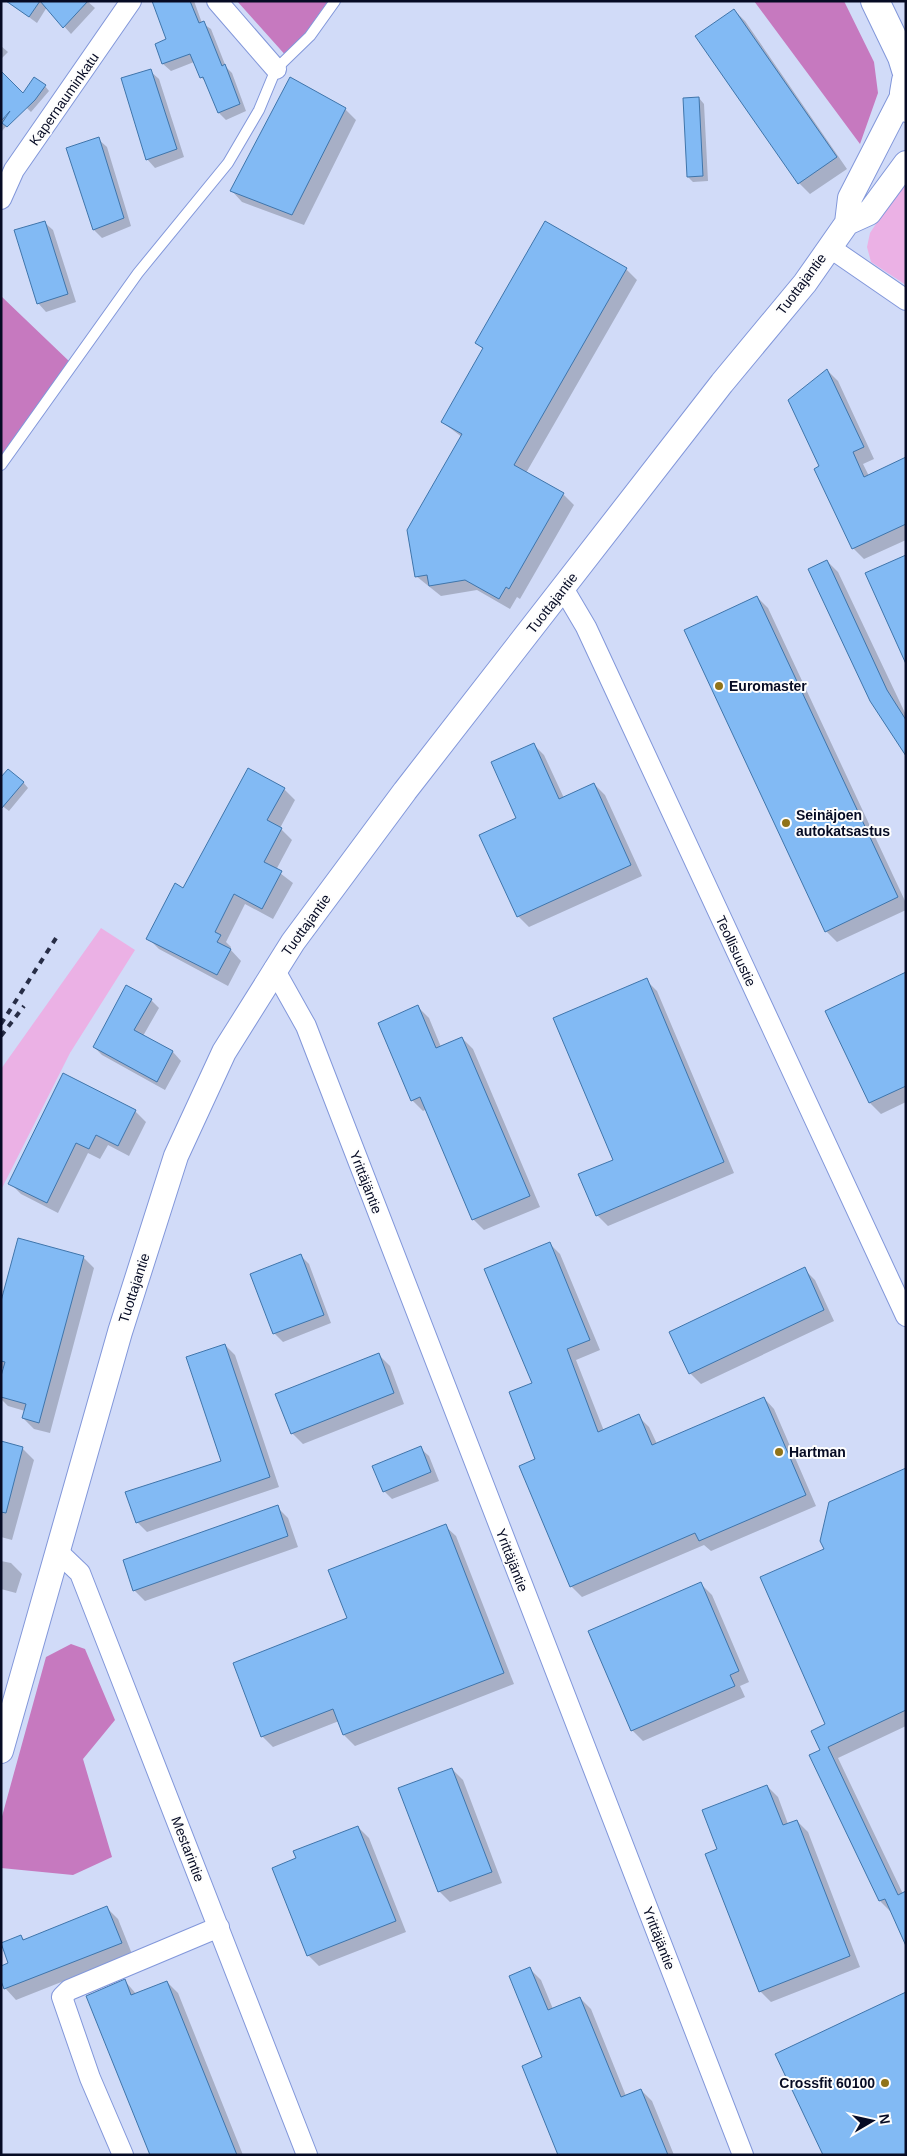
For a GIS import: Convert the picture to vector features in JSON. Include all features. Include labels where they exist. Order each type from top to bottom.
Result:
[{"type":"main road","points":[[875,1],[902,57],[905,88]]},
{"type":"main road","points":[[888,1],[906,15]]},
{"type":"street","name":"Kapernauminkatu","points":[[1,198],[14,170],[131,1]]},
{"type":"street","points":[[217,1],[276,69]]},
{"type":"street","points":[[847,223],[850,198],[905,88]]},
{"type":"street","name":"Tuottajantie","points":[[1,1751],[120,1332],[176,1156],[224,1052],[274,969],[405,791],[722,383],[806,283],[847,223],[869,213],[906,163]]},
{"type":"street","points":[[829,247],[906,300]]},
{"type":"street","name":"Teollisuustie","points":[[564,588],[586,628],[906,1316]]},
{"type":"street","name":"Yrittäjäntie","points":[[274,969],[306,1026],[743,2155]]},
{"type":"street","name":"Mestarintie","points":[[57,1552],[80,1573],[307,2155]]},
{"type":"street","points":[[123,2155],[90,2078],[62,1997],[69,1990],[219,1927]]},
{"type":"lane","points":[[1,465],[138,273],[228,163],[259,110],[276,69],[310,36],[335,1]]},
{"type":"shaded area","points":[[237,1],[328,1],[288,58]]},
{"type":"shaded area","points":[[754,1],[844,1],[874,62],[878,93],[860,144]]},
{"type":"shaded area","points":[[906,178],[906,285],[871,262],[867,247],[870,233]]},
{"type":"shaded area","points":[[1,296],[71,363],[1,462]]},
{"type":"shaded area","points":[[101,928],[135,950],[70,1053],[1,1190],[1,1069]]},
{"type":"shaded area","points":[[71,1644],[85,1649],[115,1720],[83,1759],[112,1857],[73,1875],[1,1868],[1,1820],[46,1657]]},
{"type":"building","points":[[6,1],[40,1],[29,17]]},
{"type":"building","points":[[40,1],[88,1],[63,28]]},
{"type":"building","points":[[152,1],[190,1],[199,23],[204,21],[222,66],[225,64],[240,104],[218,113],[203,77],[200,78],[190,54],[162,64],[155,44],[166,39]]},
{"type":"building","points":[[734,9],[837,157],[798,184],[695,36]]},
{"type":"building","points":[[151,69],[177,149],[146,160],[121,78]]},
{"type":"building","points":[[1,71],[23,93],[34,77],[46,85],[35,100],[7,127],[2,123],[10,111],[1,121]]},
{"type":"building","points":[[290,77],[346,108],[292,215],[230,191]]},
{"type":"building","points":[[699,97],[703,176],[687,177],[683,98]]},
{"type":"building","points":[[99,137],[124,218],[93,230],[66,148]]},
{"type":"building","points":[[45,221],[68,294],[37,304],[14,230]]},
{"type":"building","points":[[545,221],[627,268],[514,465],[564,493],[509,589],[506,587],[499,599],[465,580],[429,586],[427,575],[415,577],[407,530],[462,434],[441,422],[483,348],[475,343]]},
{"type":"building","points":[[827,369],[864,447],[853,452],[864,477],[906,457],[906,524],[852,549],[814,469],[819,466],[788,400]]},
{"type":"building","points":[[906,555],[906,664],[865,573]]},
{"type":"building","points":[[827,560],[887,690],[906,720],[906,756],[870,701],[808,569]]},
{"type":"building","points":[[757,596],[898,897],[825,932],[684,630]]},
{"type":"building","points":[[534,743],[559,799],[594,783],[631,865],[517,917],[479,835],[516,818],[491,762]]},
{"type":"building","points":[[248,768],[285,788],[267,820],[282,828],[264,862],[282,871],[262,909],[234,894],[215,932],[221,935],[217,942],[231,949],[217,975],[146,939],[175,883],[183,888]]},
{"type":"building","points":[[8,769],[24,782],[1,809],[1,777]]},
{"type":"building","points":[[906,972],[906,1086],[869,1103],[825,1011]]},
{"type":"building","points":[[647,978],[724,1162],[596,1216],[578,1174],[613,1160],[553,1018]]},
{"type":"building","points":[[126,985],[152,999],[134,1030],[173,1051],[157,1082],[93,1047]]},
{"type":"building","points":[[418,1005],[436,1048],[462,1037],[530,1196],[472,1220],[420,1097],[411,1101],[378,1023]]},
{"type":"building","points":[[63,1073],[136,1110],[118,1146],[96,1135],[89,1149],[76,1143],[47,1203],[8,1184]]},
{"type":"building","points":[[18,1238],[84,1256],[39,1423],[22,1418],[26,1404],[1,1397],[1,1376],[5,1362],[1,1361],[1,1301]]},
{"type":"building","points":[[550,1242],[590,1340],[567,1349],[598,1432],[639,1414],[652,1445],[764,1397],[806,1495],[699,1541],[695,1533],[570,1587],[519,1466],[535,1459],[509,1392],[532,1383],[484,1269]]},
{"type":"building","points":[[301,1254],[324,1315],[273,1334],[250,1274]]},
{"type":"building","points":[[805,1267],[824,1310],[689,1374],[669,1332]]},
{"type":"building","points":[[225,1344],[270,1477],[136,1523],[125,1492],[221,1461],[186,1357]]},
{"type":"building","points":[[379,1353],[394,1393],[291,1434],[275,1394]]},
{"type":"building","points":[[1,1441],[23,1447],[6,1513],[1,1512]]},
{"type":"building","points":[[421,1446],[431,1472],[383,1492],[372,1466]]},
{"type":"building","points":[[906,1468],[906,1710],[828,1747],[898,1895],[906,1891],[906,1946],[885,1899],[879,1901],[809,1755],[820,1750],[811,1731],[825,1724],[760,1577],[824,1549],[820,1541],[829,1502]]},
{"type":"building","points":[[278,1505],[288,1536],[133,1591],[123,1560]]},
{"type":"building","points":[[446,1524],[504,1673],[343,1735],[333,1709],[261,1737],[233,1663],[347,1618],[328,1570]]},
{"type":"building","points":[[701,1582],[739,1671],[730,1675],[735,1686],[631,1731],[588,1631]]},
{"type":"building","points":[[452,1768],[492,1872],[438,1892],[398,1788]]},
{"type":"building","points":[[767,1785],[783,1825],[797,1820],[850,1956],[759,1992],[705,1854],[717,1849],[702,1810]]},
{"type":"building","points":[[358,1826],[396,1921],[307,1956],[272,1868],[296,1858],[293,1851]]},
{"type":"building","points":[[107,1906],[122,1943],[4,1989],[1,1981],[1,1966],[8,1963],[1,1943],[21,1935],[23,1940]]},
{"type":"building","points":[[530,1967],[548,2010],[580,1997],[621,2097],[641,2089],[668,2155],[558,2155],[522,2066],[542,2057],[509,1976]]},
{"type":"building","points":[[125,1979],[131,1995],[167,1981],[237,2155],[150,2155],[86,1996]]},
{"type":"building","points":[[906,1992],[906,2155],[823,2155],[775,2054]]},
{"type":"railway","points":[[1,1024],[58,935]]},
{"type":"railway","points":[[1,1036],[24,1006]]},
{"type":"place","name":"Euromaster","points":[[719,686]]},
{"type":"place","name":"Seinäjoen autokatsastus","points":[[786,823]]},
{"type":"place","name":"Hartman","points":[[779,1452]]},
{"type":"place","name":"Crossfit 60100","points":[[885,2083]]}]
